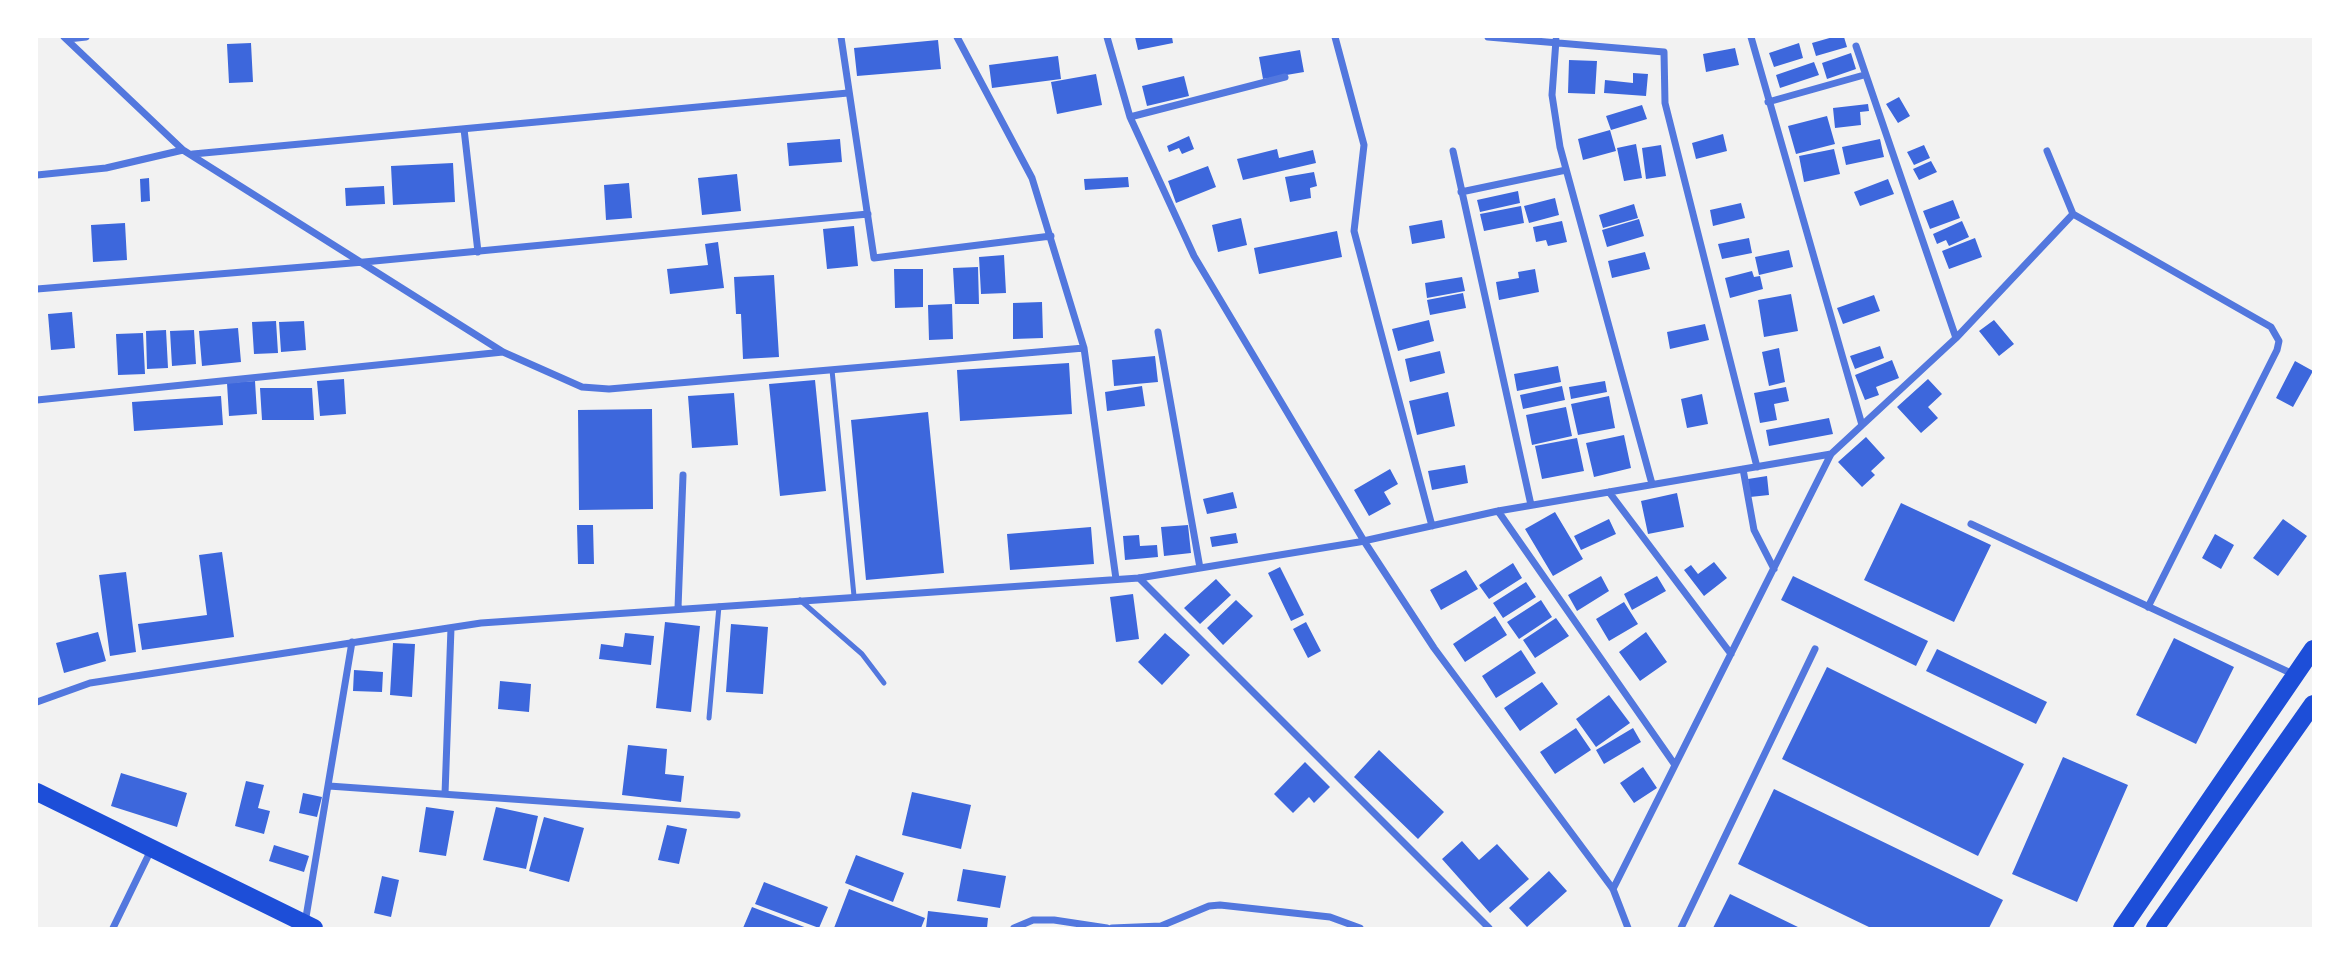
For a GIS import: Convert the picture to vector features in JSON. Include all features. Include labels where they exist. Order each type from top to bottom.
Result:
[{"type":"main road","points":[[2122,928],[2313,649]]},
{"type":"main road","points":[[2160,925],[2313,704]]},
{"type":"main road","points":[[37,792],[309,926]]},
{"type":"street","points":[[66,38],[86,37]]},
{"type":"street","points":[[841,37],[874,258],[1051,236]]},
{"type":"street","points":[[957,37],[1032,178],[1084,348],[1116,579]]},
{"type":"street","points":[[1107,37],[1130,117],[1194,256],[1364,541],[1434,648],[1613,889],[1628,928]]},
{"type":"street","points":[[1335,37],[1364,145],[1354,231],[1432,526]]},
{"type":"street","points":[[1488,37],[1556,39],[1664,52],[1665,103],[1757,467]]},
{"type":"street","points":[[1751,37],[1862,425]]},
{"type":"street","points":[[66,38],[183,149],[503,352],[582,387],[609,389],[1084,348]]},
{"type":"street","points":[[1556,39],[1552,95],[1566,170],[1652,484]]},
{"type":"street","points":[[1856,46],[1956,338]]},
{"type":"street","points":[[1768,102],[1864,75]]},
{"type":"street","points":[[1130,117],[1285,77]]},
{"type":"street","points":[[192,154],[848,93]]},
{"type":"street","points":[[464,129],[478,251]]},
{"type":"street","points":[[37,174],[106,168],[183,149]]},
{"type":"street","points":[[1453,150],[1531,505]]},
{"type":"street","points":[[2047,152],[2073,214],[2271,327],[2279,341],[2277,350],[2148,607]]},
{"type":"street","points":[[1461,192],[1566,170]]},
{"type":"street","points":[[37,289],[364,262],[868,214]]},
{"type":"street","points":[[1613,889],[1831,454],[1956,338],[2073,214]]},
{"type":"street","points":[[1158,332],[1200,568]]},
{"type":"street","points":[[37,400],[503,352]]},
{"type":"street","points":[[37,702],[90,682],[452,628],[678,608],[1139,578],[1364,541],[1497,511],[1831,454]]},
{"type":"street","points":[[1743,469],[1754,530],[1774,569]]},
{"type":"street","points":[[678,608],[683,475]]},
{"type":"street","points":[[1609,492],[1731,654]]},
{"type":"street","points":[[1497,511],[1675,765]]},
{"type":"street","points":[[1971,524],[2295,675]]},
{"type":"street","points":[[1139,578],[1489,928]]},
{"type":"street","points":[[445,794],[452,628]]},
{"type":"street","points":[[309,926],[352,642]]},
{"type":"street","points":[[1681,928],[1815,649]]},
{"type":"street","points":[[329,786],[737,816]]},
{"type":"street","points":[[113,928],[152,849]]},
{"type":"street","points":[[1014,928],[1033,920],[1054,920],[1109,928],[1161,926],[1209,906],[1220,905],[1330,917],[1360,928]]},
{"type":"lane","points":[[832,370],[855,596]]},
{"type":"lane","points":[[800,600],[862,654],[884,683]]},
{"type":"lane","points":[[709,718],[719,606]]},
{"type":"building","points":[[1135,37],[1172,37],[1173,43],[1138,50]]},
{"type":"building","points":[[1844,37],[1847,47],[1816,56],[1812,43]]},
{"type":"building","points":[[938,40],[941,69],[857,76],[854,48]]},
{"type":"building","points":[[251,43],[253,82],[229,83],[227,44]]},
{"type":"building","points":[[1799,43],[1803,58],[1774,67],[1769,53]]},
{"type":"building","points":[[1735,48],[1739,65],[1706,72],[1703,54]]},
{"type":"building","points":[[1300,50],[1304,72],[1263,79],[1259,57]]},
{"type":"building","points":[[1851,53],[1856,69],[1827,79],[1822,63]]},
{"type":"building","points":[[1058,56],[1061,79],[992,88],[989,65]]},
{"type":"building","points":[[1569,60],[1597,61],[1595,94],[1568,93]]},
{"type":"building","points":[[1814,62],[1819,75],[1780,88],[1776,75]]},
{"type":"building","points":[[1633,73],[1648,74],[1646,96],[1604,93],[1605,80],[1633,83]]},
{"type":"building","points":[[1096,74],[1102,105],[1057,114],[1051,82]]},
{"type":"building","points":[[1184,76],[1189,96],[1147,106],[1142,86]]},
{"type":"building","points":[[1899,97],[1910,116],[1898,123],[1886,104]]},
{"type":"building","points":[[1868,104],[1869,111],[1860,112],[1861,125],[1835,128],[1833,108]]},
{"type":"building","points":[[1642,105],[1647,119],[1611,130],[1606,116]]},
{"type":"building","points":[[1827,116],[1835,144],[1796,154],[1788,126]]},
{"type":"building","points":[[1610,130],[1616,151],[1583,160],[1578,139]]},
{"type":"building","points":[[1723,134],[1727,151],[1696,159],[1692,143]]},
{"type":"building","points":[[1189,136],[1194,149],[1182,154],[1179,148],[1169,152],[1167,146]]},
{"type":"building","points":[[840,139],[842,162],[789,166],[787,143]]},
{"type":"building","points":[[1880,139],[1884,157],[1846,165],[1842,147]]},
{"type":"building","points":[[1636,144],[1642,178],[1624,181],[1617,148]]},
{"type":"building","points":[[1661,145],[1666,176],[1646,179],[1642,148]]},
{"type":"building","points":[[1924,145],[1930,158],[1914,165],[1907,152]]},
{"type":"building","points":[[1277,149],[1279,158],[1313,150],[1316,163],[1243,180],[1237,159]]},
{"type":"building","points":[[1834,149],[1840,174],[1804,182],[1799,156]]},
{"type":"building","points":[[1931,161],[1937,172],[1919,180],[1913,169]]},
{"type":"building","points":[[453,163],[455,202],[393,205],[391,166]]},
{"type":"building","points":[[1208,166],[1216,187],[1176,203],[1168,181]]},
{"type":"building","points":[[1314,172],[1317,186],[1310,188],[1311,198],[1290,202],[1285,177]]},
{"type":"building","points":[[737,174],[741,211],[702,215],[698,178]]},
{"type":"building","points":[[1128,177],[1129,187],[1085,190],[1084,179]]},
{"type":"building","points":[[149,178],[150,201],[141,202],[140,179]]},
{"type":"building","points":[[1888,179],[1894,194],[1860,206],[1854,192]]},
{"type":"building","points":[[629,183],[632,218],[606,220],[604,185]]},
{"type":"building","points":[[384,186],[385,204],[346,206],[345,188]]},
{"type":"building","points":[[1518,191],[1520,203],[1480,212],[1477,200]]},
{"type":"building","points":[[1555,198],[1559,215],[1529,223],[1524,206]]},
{"type":"building","points":[[1953,200],[1960,218],[1930,229],[1923,211]]},
{"type":"building","points":[[1741,203],[1745,218],[1713,226],[1710,210]]},
{"type":"building","points":[[1634,204],[1638,218],[1603,228],[1599,215]]},
{"type":"building","points":[[1521,206],[1524,223],[1484,231],[1480,214]]},
{"type":"building","points":[[1241,218],[1247,245],[1218,252],[1212,225]]},
{"type":"building","points":[[1639,219],[1644,236],[1607,247],[1602,230]]},
{"type":"building","points":[[1442,220],[1445,238],[1412,244],[1409,226]]},
{"type":"building","points":[[1562,221],[1567,242],[1548,246],[1546,240],[1536,242],[1533,227]]},
{"type":"building","points":[[1962,221],[1969,237],[1949,246],[1946,240],[1937,244],[1933,234]]},
{"type":"building","points":[[125,223],[127,260],[93,262],[91,225]]},
{"type":"building","points":[[854,226],[858,266],[827,269],[823,229]]},
{"type":"building","points":[[1337,231],[1342,257],[1259,274],[1254,248]]},
{"type":"building","points":[[1749,238],[1752,253],[1722,259],[1718,244]]},
{"type":"building","points":[[1975,238],[1982,257],[1949,269],[1942,251]]},
{"type":"building","points":[[718,242],[724,288],[670,294],[667,269],[708,265],[705,244]]},
{"type":"building","points":[[1789,250],[1793,267],[1759,275],[1755,257]]},
{"type":"building","points":[[1645,252],[1650,269],[1612,278],[1608,261]]},
{"type":"building","points":[[1004,255],[1006,293],[981,294],[979,257]]},
{"type":"building","points":[[978,267],[979,304],[955,304],[953,268]]},
{"type":"building","points":[[894,269],[923,269],[923,307],[895,308]]},
{"type":"building","points":[[1535,269],[1539,292],[1499,300],[1496,282],[1519,278],[1518,272]]},
{"type":"building","points":[[1752,271],[1754,277],[1760,276],[1763,289],[1730,298],[1725,278]]},
{"type":"building","points":[[774,275],[779,357],[743,359],[741,314],[736,314],[734,277]]},
{"type":"building","points":[[1462,277],[1465,291],[1427,298],[1425,283]]},
{"type":"building","points":[[1463,293],[1466,308],[1430,315],[1427,300]]},
{"type":"building","points":[[1791,294],[1798,331],[1764,337],[1758,300]]},
{"type":"building","points":[[1874,295],[1880,311],[1843,324],[1837,308]]},
{"type":"building","points":[[1042,302],[1043,338],[1013,339],[1013,303]]},
{"type":"building","points":[[952,304],[953,339],[929,340],[928,305]]},
{"type":"building","points":[[72,312],[75,348],[51,350],[48,314]]},
{"type":"building","points":[[1429,320],[1434,341],[1398,351],[1392,329]]},
{"type":"building","points":[[1994,320],[2014,344],[1999,356],[1979,331]]},
{"type":"building","points":[[276,321],[278,353],[254,354],[252,322]]},
{"type":"building","points":[[304,321],[306,350],[281,352],[279,322]]},
{"type":"building","points":[[1705,324],[1709,340],[1670,349],[1667,332]]},
{"type":"building","points":[[238,328],[241,362],[202,366],[199,331]]},
{"type":"building","points":[[166,330],[168,368],[147,369],[146,331]]},
{"type":"building","points":[[194,330],[196,364],[172,366],[170,331]]},
{"type":"building","points":[[143,333],[145,374],[118,375],[116,334]]},
{"type":"building","points":[[1880,346],[1884,358],[1855,369],[1850,356]]},
{"type":"building","points":[[1779,348],[1785,382],[1769,386],[1762,352]]},
{"type":"building","points":[[1440,351],[1445,373],[1410,382],[1405,359]]},
{"type":"building","points":[[1155,356],[1158,382],[1114,386],[1112,360]]},
{"type":"building","points":[[1892,360],[1899,378],[1876,387],[1879,395],[1865,400],[1855,375]]},
{"type":"building","points":[[2295,361],[2313,371],[2293,407],[2276,398]]},
{"type":"building","points":[[1069,363],[1072,414],[960,421],[957,370]]},
{"type":"building","points":[[1558,366],[1561,382],[1517,391],[1514,374]]},
{"type":"building","points":[[344,379],[346,414],[320,416],[317,381]]},
{"type":"building","points":[[1928,379],[1942,394],[1928,407],[1938,418],[1921,433],[1897,407]]},
{"type":"building","points":[[815,380],[826,491],[780,496],[769,384]]},
{"type":"building","points":[[255,381],[257,414],[229,416],[227,383]]},
{"type":"building","points":[[1605,381],[1607,392],[1571,399],[1569,387]]},
{"type":"building","points":[[1142,386],[1145,406],[1107,411],[1105,392]]},
{"type":"building","points":[[1562,386],[1565,400],[1523,409],[1520,395]]},
{"type":"building","points":[[1786,387],[1789,401],[1774,404],[1777,420],[1760,423],[1754,393]]},
{"type":"building","points":[[260,388],[312,388],[314,420],[262,420]]},
{"type":"building","points":[[1448,392],[1455,426],[1417,435],[1409,401]]},
{"type":"building","points":[[734,393],[738,445],[692,448],[688,396]]},
{"type":"building","points":[[1702,394],[1708,424],[1687,428],[1681,399]]},
{"type":"building","points":[[221,396],[223,425],[134,431],[132,402]]},
{"type":"building","points":[[1609,396],[1615,428],[1578,435],[1571,404]]},
{"type":"building","points":[[1566,407],[1572,436],[1532,445],[1526,415]]},
{"type":"building","points":[[652,409],[653,509],[579,510],[578,410]]},
{"type":"building","points":[[928,412],[944,573],[866,580],[851,420]]},
{"type":"building","points":[[1829,418],[1833,434],[1769,446],[1766,430]]},
{"type":"building","points":[[1624,435],[1631,468],[1594,477],[1586,443]]},
{"type":"building","points":[[1866,437],[1885,458],[1871,471],[1875,475],[1862,487],[1838,462]]},
{"type":"building","points":[[1577,438],[1584,471],[1542,479],[1535,446]]},
{"type":"building","points":[[1465,465],[1468,483],[1432,490],[1428,471]]},
{"type":"building","points":[[1390,469],[1398,484],[1384,492],[1391,504],[1369,516],[1354,490]]},
{"type":"building","points":[[1767,476],[1769,495],[1750,497],[1748,479]]},
{"type":"building","points":[[1233,492],[1237,508],[1207,514],[1203,499]]},
{"type":"building","points":[[1677,493],[1684,527],[1648,534],[1641,501]]},
{"type":"building","points":[[1901,503],[1991,545],[1954,622],[1864,580]]},
{"type":"building","points":[[1555,512],[1583,559],[1553,576],[1525,529]]},
{"type":"building","points":[[1609,519],[1616,534],[1581,550],[1574,536]]},
{"type":"building","points":[[2283,519],[2307,536],[2278,576],[2253,558]]},
{"type":"building","points":[[577,525],[593,525],[594,564],[578,564]]},
{"type":"building","points":[[1188,525],[1191,553],[1164,556],[1161,527]]},
{"type":"building","points":[[1091,527],[1094,564],[1010,570],[1007,534]]},
{"type":"building","points":[[1236,533],[1238,543],[1212,547],[1210,537]]},
{"type":"building","points":[[2215,534],[2234,545],[2221,569],[2202,558]]},
{"type":"building","points":[[1139,535],[1140,546],[1157,545],[1158,557],[1125,560],[1123,536]]},
{"type":"building","points":[[222,552],[234,637],[142,650],[138,624],[207,615],[199,555]]},
{"type":"building","points":[[1714,562],[1727,578],[1704,596],[1684,570],[1691,565],[1698,574]]},
{"type":"building","points":[[1513,563],[1522,578],[1489,599],[1479,585]]},
{"type":"building","points":[[1280,567],[1304,615],[1291,621],[1268,573]]},
{"type":"building","points":[[1466,570],[1478,589],[1441,610],[1430,590]]},
{"type":"building","points":[[126,572],[136,652],[110,656],[99,575]]},
{"type":"building","points":[[1601,576],[1609,591],[1577,611],[1568,595]]},
{"type":"building","points":[[1657,576],[1666,591],[1632,610],[1624,594]]},
{"type":"building","points":[[1793,576],[1928,641],[1916,666],[1781,600]]},
{"type":"building","points":[[1216,579],[1231,595],[1200,624],[1184,608]]},
{"type":"building","points":[[1526,582],[1536,597],[1503,618],[1493,603]]},
{"type":"building","points":[[1133,594],[1139,639],[1116,642],[1110,597]]},
{"type":"building","points":[[1236,600],[1253,616],[1223,645],[1207,628]]},
{"type":"building","points":[[1541,600],[1552,617],[1519,639],[1507,622]]},
{"type":"building","points":[[1624,602],[1638,624],[1609,641],[1596,619]]},
{"type":"building","points":[[1495,616],[1507,635],[1465,662],[1453,644]]},
{"type":"building","points":[[1556,618],[1569,636],[1535,658],[1523,640]]},
{"type":"building","points":[[665,622],[700,626],[691,712],[656,708]]},
{"type":"building","points":[[1306,622],[1321,651],[1308,658],[1293,629]]},
{"type":"building","points":[[731,624],[768,627],[763,694],[726,692]]},
{"type":"building","points":[[98,632],[106,661],[64,673],[56,643]]},
{"type":"building","points":[[1646,632],[1667,662],[1640,681],[1619,652]]},
{"type":"building","points":[[625,633],[654,636],[651,665],[599,659],[601,644],[623,647]]},
{"type":"building","points":[[1165,633],[1190,655],[1162,685],[1138,662]]},
{"type":"building","points":[[2174,638],[2234,667],[2196,744],[2136,715]]},
{"type":"building","points":[[393,643],[415,644],[412,697],[390,695]]},
{"type":"building","points":[[1937,649],[2047,702],[2036,724],[1926,671]]},
{"type":"building","points":[[1521,650],[1536,673],[1496,698],[1482,676]]},
{"type":"building","points":[[1827,667],[2024,764],[1978,856],[1782,759]]},
{"type":"building","points":[[354,670],[383,672],[382,692],[353,691]]},
{"type":"building","points":[[500,681],[531,684],[529,712],[498,709]]},
{"type":"building","points":[[1542,682],[1558,704],[1520,731],[1504,708]]},
{"type":"building","points":[[1609,695],[1630,723],[1596,747],[1576,719]]},
{"type":"building","points":[[1576,728],[1591,750],[1555,774],[1540,752]]},
{"type":"building","points":[[1633,728],[1641,742],[1604,764],[1596,750]]},
{"type":"building","points":[[628,745],[667,749],[665,774],[684,776],[681,802],[622,795]]},
{"type":"building","points":[[1379,750],[1444,812],[1418,839],[1354,777]]},
{"type":"building","points":[[2063,757],[2128,785],[2077,902],[2012,874]]},
{"type":"building","points":[[1305,762],[1330,787],[1314,803],[1309,797],[1293,813],[1274,794]]},
{"type":"building","points":[[1643,767],[1657,788],[1634,803],[1620,783]]},
{"type":"building","points":[[121,773],[187,793],[177,827],[111,806]]},
{"type":"building","points":[[246,781],[264,785],[258,808],[270,811],[264,834],[235,826]]},
{"type":"building","points":[[1774,789],[2003,900],[1989,928],[1871,928],[1738,864]]},
{"type":"building","points":[[912,792],[971,805],[961,849],[902,835]]},
{"type":"building","points":[[303,793],[322,797],[317,817],[299,813]]},
{"type":"building","points":[[426,807],[454,811],[446,856],[419,852]]},
{"type":"building","points":[[496,807],[538,816],[526,869],[483,860]]},
{"type":"building","points":[[544,817],[584,828],[569,882],[529,871]]},
{"type":"building","points":[[667,825],[687,829],[679,864],[658,860]]},
{"type":"building","points":[[1462,841],[1479,860],[1497,844],[1529,879],[1490,913],[1442,859]]},
{"type":"building","points":[[274,845],[309,856],[304,872],[269,861]]},
{"type":"building","points":[[856,855],[904,873],[893,902],[845,883]]},
{"type":"building","points":[[963,869],[1006,876],[1000,908],[957,901]]},
{"type":"building","points":[[1549,871],[1567,891],[1527,927],[1509,908]]},
{"type":"building","points":[[382,876],[399,880],[391,917],[374,913]]},
{"type":"building","points":[[764,882],[828,907],[819,928],[755,904]]},
{"type":"building","points":[[849,889],[925,918],[921,928],[834,928]]},
{"type":"building","points":[[1730,894],[1800,928],[1713,928]]},
{"type":"building","points":[[752,907],[807,928],[743,928]]},
{"type":"building","points":[[928,911],[988,918],[987,928],[926,928]]}]
